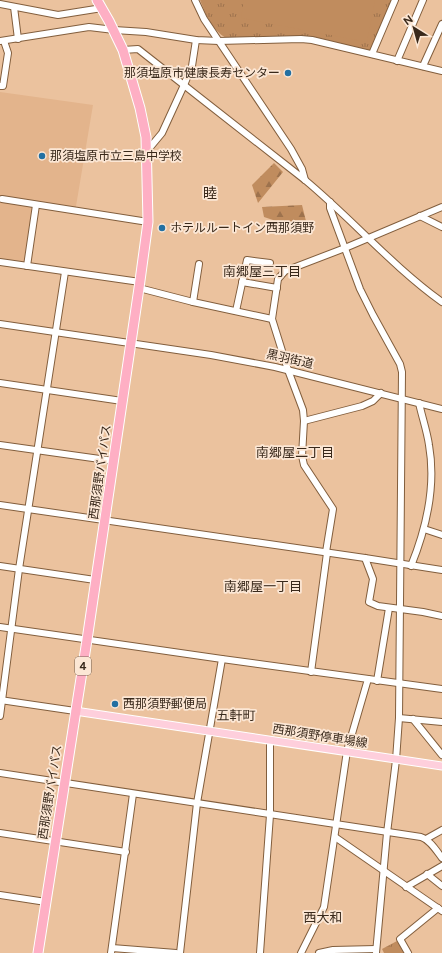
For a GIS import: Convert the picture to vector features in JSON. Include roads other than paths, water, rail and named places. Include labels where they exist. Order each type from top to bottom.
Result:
[{"type":"highway","name":"西那須野バイパス","points":[[38,953],[114,461],[148,222],[147,151],[146,137],[140,108],[123,50],[100,4]]},
{"type":"main road","name":"西那須野停車場線","points":[[75,711],[442,766]]},
{"type":"street","points":[[195,0],[204,19],[294,154],[302,169],[305,180]]},
{"type":"street","points":[[372,54],[395,0]]},
{"type":"street","points":[[397,61],[423,0]]},
{"type":"street","points":[[0,4],[58,15],[100,4]]},
{"type":"street","points":[[14,7],[18,39]]},
{"type":"street","points":[[423,66],[442,24]]},
{"type":"street","points":[[0,86],[3,86],[8,53],[2,41],[89,27],[146,32],[196,40],[312,40],[442,71]]},
{"type":"street","points":[[147,151],[162,133],[184,85],[192,66],[196,40]]},
{"type":"street","points":[[123,50],[138,49],[284,163],[330,202],[415,282],[442,302]]},
{"type":"street","points":[[284,163],[294,154]]},
{"type":"street","points":[[2,199],[148,222]]},
{"type":"street","points":[[319,953],[333,950],[376,951],[399,718],[402,372],[400,364],[370,308],[345,248],[330,208],[330,202]]},
{"type":"street","points":[[27,266],[36,205]]},
{"type":"street","points":[[311,672],[333,509],[304,465],[302,456],[304,421],[299,399],[272,320],[278,279],[285,271],[368,239],[442,207]]},
{"type":"street","points":[[420,216],[442,227]]},
{"type":"street","points":[[236,312],[247,260],[270,263]]},
{"type":"street","points":[[0,262],[140,285],[193,302],[272,320]]},
{"type":"street","points":[[193,302],[199,264]]},
{"type":"street","points":[[0,716],[19,569],[65,272]]},
{"type":"street","points":[[242,282],[277,288]]},
{"type":"street","name":"黒羽街道","points":[[0,324],[211,355],[288,370],[442,409]]},
{"type":"street","points":[[0,383],[122,401]]},
{"type":"street","points":[[304,421],[362,406],[373,402],[381,393]]},
{"type":"street","points":[[412,566],[424,529],[430,489],[429,445],[419,403]]},
{"type":"street","points":[[0,445],[114,461]]},
{"type":"street","points":[[0,505],[442,570]]},
{"type":"street","points":[[424,529],[442,535]]},
{"type":"street","points":[[365,558],[373,579],[369,602],[373,605],[442,616]]},
{"type":"street","points":[[0,566],[96,580]]},
{"type":"street","points":[[377,680],[389,608]]},
{"type":"street","points":[[0,627],[311,672],[442,689]]},
{"type":"street","points":[[180,953],[197,804],[222,659]]},
{"type":"street","points":[[301,953],[324,907],[347,751],[368,679]]},
{"type":"street","points":[[1,700],[75,711]]},
{"type":"street","points":[[399,718],[442,722]]},
{"type":"street","points":[[413,719],[442,755]]},
{"type":"street","points":[[260,953],[270,815],[270,740]]},
{"type":"street","points":[[0,773],[426,839],[442,830]]},
{"type":"street","points":[[133,794],[111,950],[176,953]]},
{"type":"street","points":[[0,833],[126,852]]},
{"type":"street","points":[[335,837],[440,910],[400,939],[408,953]]},
{"type":"street","points":[[426,839],[442,858]]},
{"type":"street","points":[[406,887],[442,866]]},
{"type":"street","points":[[427,874],[442,886]]},
{"type":"street","points":[[0,895],[46,902]]},
{"type":"place","name":"那須塩原市健康長寿センター","points":[[288,73]]},
{"type":"place","name":"那須塩原市立三島中学校","points":[[42,156]]},
{"type":"place","name":"ホテルルートイン西那須野","points":[[162,228]]},
{"type":"place","name":"西那須野郵便局","points":[[115,704]]},
{"type":"district","name":"睦","points":[[210,193]]},
{"type":"district","name":"南郷屋三丁目","points":[[262,271]]},
{"type":"district","name":"南郷屋二丁目","points":[[295,452]]},
{"type":"district","name":"南郷屋一丁目","points":[[263,586]]},
{"type":"district","name":"五軒町","points":[[236,715]]},
{"type":"district","name":"西大和","points":[[323,917]]}]
